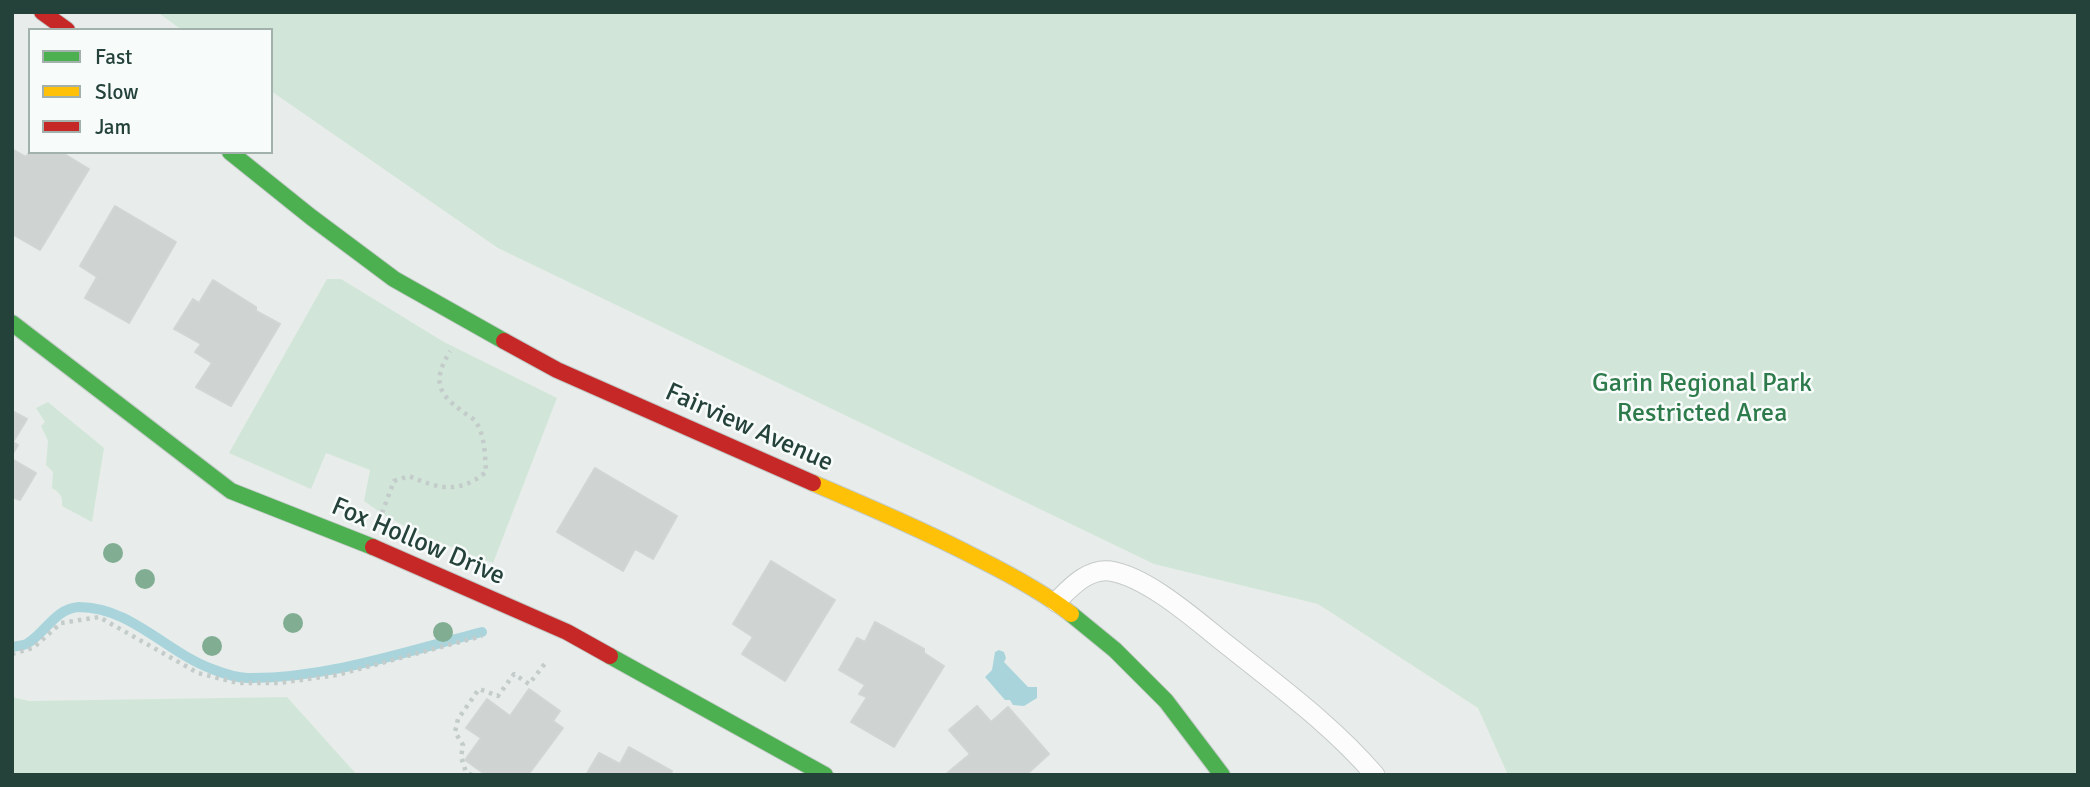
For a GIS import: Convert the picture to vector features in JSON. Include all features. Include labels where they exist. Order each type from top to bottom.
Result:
[{"type":"main road","points":[[42,12],[64,28]]},
{"type":"main road","name":"Fairview Avenue","points":[[232,154],[394,279],[557,370],[936,537],[1016,577],[1056,601],[1115,650],[1166,701],[1222,775]]},
{"type":"main road","name":"Fox Hollow Drive","points":[[12,323],[232,491],[369,545],[567,632],[825,775]]},
{"type":"lane","points":[[1056,601],[1082,578],[1107,570],[1137,579],[1201,624],[1339,735],[1375,775]]},
{"type":"path","points":[[369,545],[394,481],[409,475],[446,488],[471,484],[486,471],[484,444],[475,421],[440,391],[439,370],[468,320]]},
{"type":"path","points":[[12,654],[33,648],[61,623],[99,617],[198,673],[238,683],[279,683],[337,675],[482,636]]},
{"type":"path","points":[[472,775],[466,772],[461,757],[463,745],[456,732],[458,719],[479,689],[498,696],[514,674],[529,684],[550,658]]},
{"type":"green space","name":"Garin Regional Park Restricted Area","points":[[157,12],[2078,12],[2078,775],[1508,775],[1478,708],[1318,604],[1154,564],[498,248],[273,92],[273,28],[179,28]]},
{"type":"green space","points":[[327,279],[341,279],[444,342],[557,398],[493,563],[410,529],[364,501],[370,470],[326,453],[311,489],[229,453]]},
{"type":"green space","points":[[48,402],[104,448],[92,522],[62,506],[60,495],[52,488],[53,472],[46,465],[48,441],[41,426],[45,422],[36,408]]},
{"type":"green space","points":[[12,697],[29,701],[287,697],[357,775],[12,775]]},
{"type":"water","points":[[995,652],[1004,652],[1004,662],[1028,687],[1037,687],[1037,698],[1024,706],[1013,705],[1010,700],[1005,700],[985,677],[992,670]]},
{"type":"building","points":[[12,149],[26,157],[28,154],[64,154],[89,169],[40,250],[12,234]]},
{"type":"building","points":[[115,206],[176,242],[129,323],[85,298],[97,277],[80,266]]},
{"type":"building","points":[[213,280],[256,307],[256,311],[280,324],[231,406],[196,387],[212,363],[195,352],[201,344],[174,329],[193,299],[199,303]]},
{"type":"building","points":[[12,411],[27,419],[13,442],[18,445],[12,455]]},
{"type":"building","points":[[12,459],[36,473],[20,500],[12,497]]},
{"type":"building","points":[[595,468],[677,516],[653,559],[635,549],[623,571],[557,532]]},
{"type":"building","points":[[771,561],[835,600],[785,681],[742,654],[753,637],[733,624]]},
{"type":"building","points":[[875,622],[924,649],[924,653],[944,666],[894,747],[851,722],[867,697],[859,694],[865,685],[839,670],[857,638],[865,642]]},
{"type":"building","points":[[529,689],[560,711],[553,721],[563,728],[528,775],[486,775],[465,760],[481,738],[466,728],[487,699],[510,716]]},
{"type":"building","points":[[977,706],[991,722],[1008,707],[1049,754],[1026,775],[945,775],[970,754],[949,730]]},
{"type":"building","points":[[629,747],[672,771],[670,775],[586,775],[599,753],[620,764]]},
{"type":"waterway","points":[[12,647],[28,643],[57,616],[71,608],[97,609],[131,622],[216,671],[244,678],[277,677],[366,663],[482,632]]},
{"type":"traffic: fast","points":[[232,154],[394,279],[504,341]]},
{"type":"traffic: fast","points":[[12,323],[231,491],[373,547]]},
{"type":"traffic: fast","points":[[1071,614],[1115,650],[1166,701],[1222,775]]},
{"type":"traffic: fast","points":[[610,656],[825,775]]},
{"type":"traffic: slow","points":[[813,483],[918,529],[991,565],[1038,591],[1071,614]]},
{"type":"traffic: jam","points":[[42,12],[64,28]]},
{"type":"traffic: jam","points":[[504,341],[557,370],[813,483]]},
{"type":"traffic: jam","points":[[373,547],[567,632],[610,656]]}]
